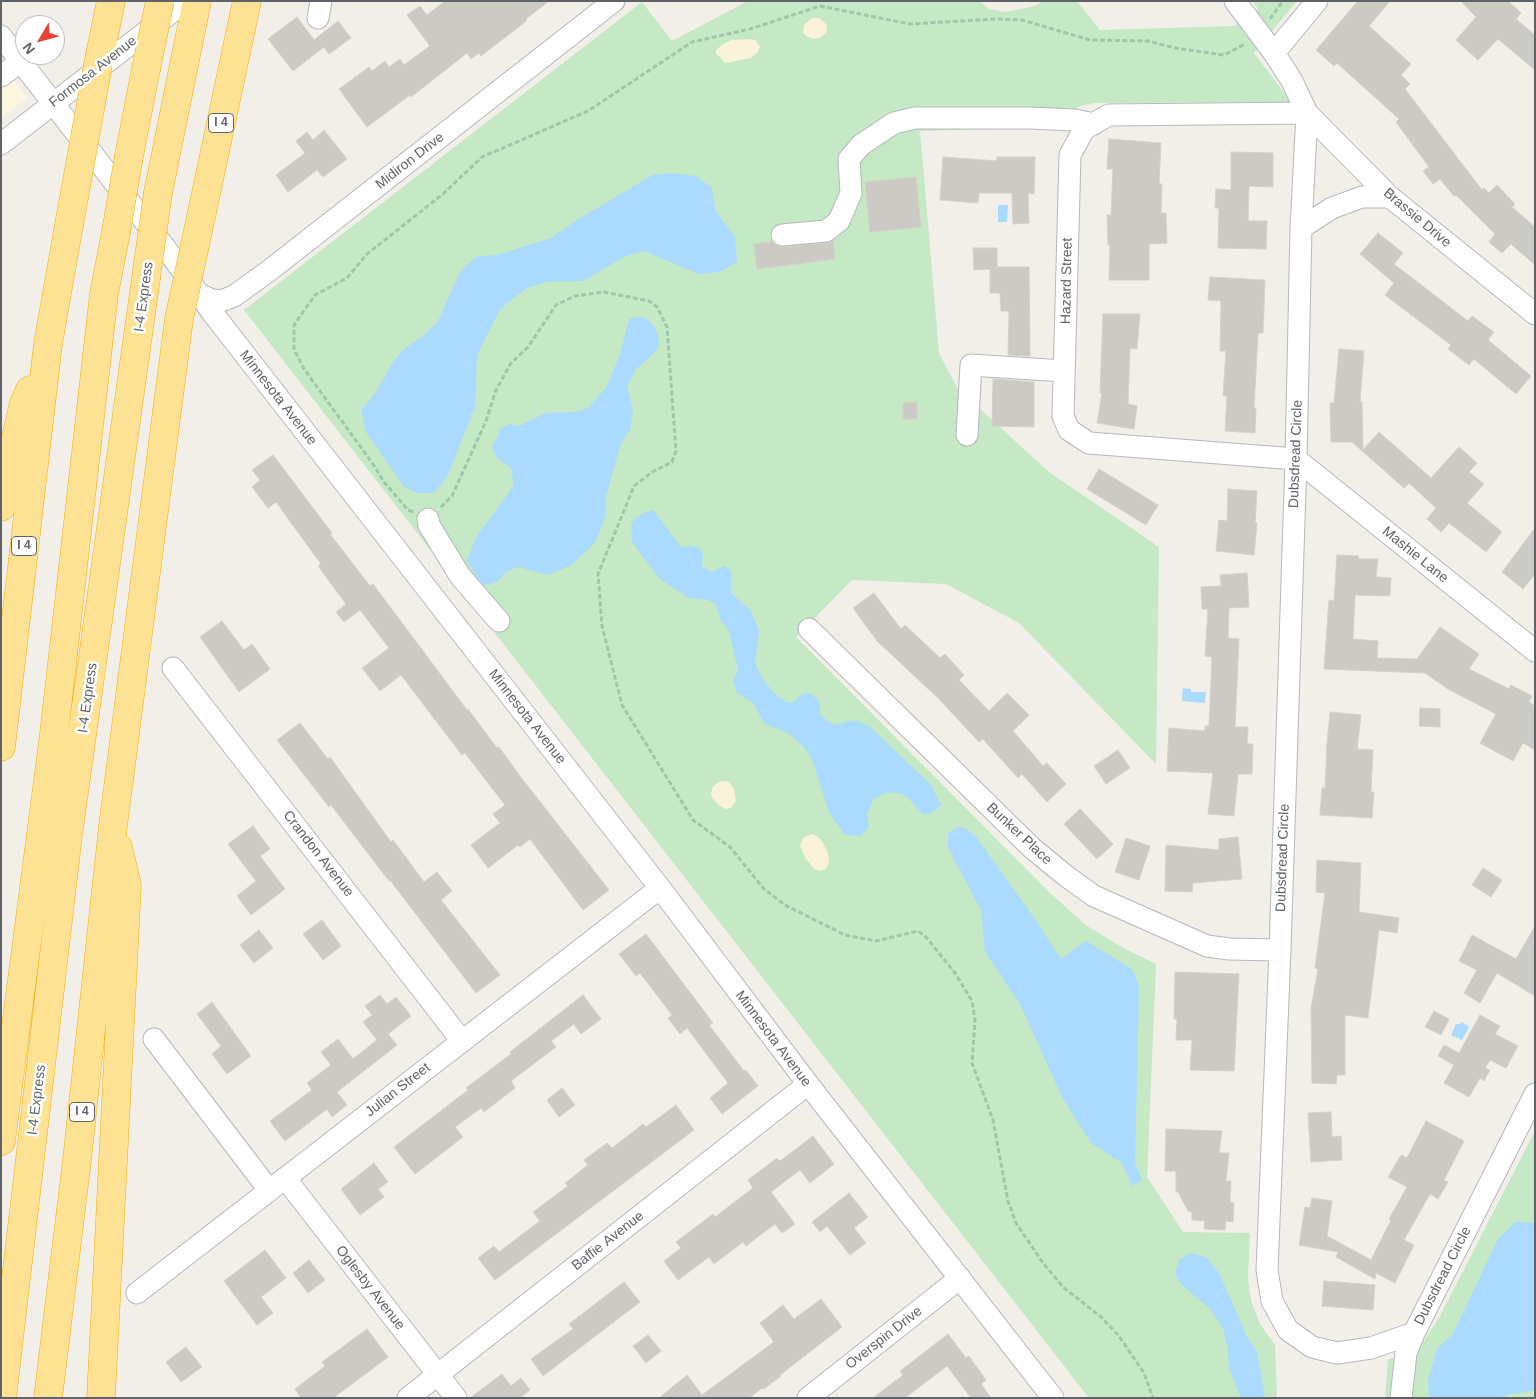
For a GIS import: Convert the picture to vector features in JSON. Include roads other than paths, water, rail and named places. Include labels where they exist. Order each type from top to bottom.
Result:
[{"type":"highway","name":"I-4 Express","points":[[1,1141],[58,705],[104,294],[160,1]]},
{"type":"highway","name":"I-4 Express","points":[[2,1398],[68,835],[158,193],[197,1]]},
{"type":"highway","name":"I 4","points":[[48,1398],[77,1160],[113,826],[179,319],[184,252],[247,1]]},
{"type":"highway","name":"I 4","points":[[1,747],[48,344],[110,4]]},
{"type":"highway","points":[[1,507],[24,403],[48,344]]},
{"type":"highway","points":[[101,1398],[127,885],[113,826]]},
{"type":"street","name":"Formosa Avenue","points":[[1,144],[186,1]]},
{"type":"street","name":"Midiron Drive","points":[[198,294],[212,300],[221,301],[234,296],[270,270],[614,1]]},
{"type":"street","name":"Dubsdread Circle","points":[[1235,1],[1274,53],[1292,81],[1307,113],[1301,228],[1296,459],[1268,1270],[1272,1301],[1288,1330],[1312,1347],[1337,1353],[1371,1348],[1414,1333],[1535,1094]]},
{"type":"street","points":[[1274,53],[1317,1]]},
{"type":"street","name":"Minnesota Avenue","points":[[1,36],[15,55]]},
{"type":"street","points":[[2,75],[16,65]]},
{"type":"street","name":"Minnesota Avenue","points":[[22,65],[52,104],[184,252],[198,294],[660,888],[808,1084],[1053,1398]]},
{"type":"street","name":"Hazard Street","points":[[1296,459],[1089,443],[1069,430],[1063,416],[1070,155],[1084,129],[1109,115],[1307,113]]},
{"type":"street","name":"Brassie Drive","points":[[1307,113],[1390,196],[1535,314]]},
{"type":"street","points":[[782,235],[826,231],[839,221],[851,193],[849,159],[861,145],[894,123],[915,118],[1029,118],[1075,120],[1094,124]]},
{"type":"street","points":[[1301,228],[1332,208],[1362,197],[1390,196]]},
{"type":"street","points":[[967,435],[971,365],[1064,370]]},
{"type":"street","name":"Mashie Lane","points":[[1296,459],[1535,651]]},
{"type":"street","points":[[428,519],[429,525],[460,576],[500,621]]},
{"type":"street","name":"Bunker Place","points":[[808,629],[1032,848],[1094,896],[1207,946],[1229,949],[1280,950]]},
{"type":"street","name":"Crandon Avenue","points":[[173,668],[462,1041]]},
{"type":"street","name":"Julian Street","points":[[137,1292],[660,888]]},
{"type":"street","name":"Oglesby Avenue","points":[[154,1040],[456,1398]]},
{"type":"street","name":"Baffie Avenue","points":[[408,1398],[808,1084]]},
{"type":"street","name":"Overspin Drive","points":[[808,1398],[960,1278]]},
{"type":"street","points":[[1401,1398],[1406,1353],[1414,1333]]},
{"type":"water","points":[[672,173],[696,176],[712,188],[715,210],[735,237],[737,262],[719,272],[699,274],[644,251],[626,256],[583,281],[547,282],[527,288],[501,308],[477,355],[475,407],[448,475],[434,493],[418,493],[405,488],[366,432],[361,411],[376,392],[393,362],[403,350],[428,332],[438,321],[460,272],[476,257],[497,255],[551,238],[577,220],[653,175]]},
{"type":"water","points":[[998,205],[1008,205],[1007,222],[998,222]]},
{"type":"water","points":[[636,317],[646,318],[653,325],[658,335],[659,346],[636,369],[627,386],[633,411],[630,430],[621,443],[606,496],[605,517],[595,543],[570,566],[547,575],[519,567],[507,571],[497,582],[482,586],[467,561],[476,537],[513,487],[512,469],[497,458],[492,448],[501,428],[510,424],[518,426],[546,413],[576,412],[588,408],[606,388],[620,355],[629,319]]},
{"type":"water","points":[[653,510],[681,547],[693,546],[699,548],[703,554],[702,566],[711,572],[725,566],[731,571],[731,593],[751,611],[759,631],[755,663],[762,678],[774,693],[786,702],[792,703],[802,694],[810,693],[820,702],[820,715],[833,725],[854,720],[868,725],[932,786],[941,805],[932,813],[923,814],[902,794],[887,792],[874,799],[867,813],[869,827],[860,836],[845,835],[829,812],[813,762],[805,748],[788,733],[765,724],[753,703],[737,693],[733,681],[738,670],[729,631],[720,619],[716,604],[708,600],[689,598],[660,579],[632,542],[631,523],[643,513]]},
{"type":"water","points":[[1183,688],[1191,689],[1191,692],[1206,692],[1205,703],[1182,701]]},
{"type":"water","points":[[958,827],[965,828],[976,837],[1061,959],[1086,941],[1133,970],[1139,987],[1135,1163],[1142,1180],[1132,1186],[1122,1163],[1091,1143],[1062,1097],[1021,1006],[985,952],[981,910],[948,848],[948,834]]},
{"type":"water","points":[[1462,1022],[1469,1027],[1462,1040],[1451,1035],[1456,1024]]},
{"type":"water","points":[[1515,1222],[1535,1223],[1535,1390],[1507,1395],[1503,1398],[1429,1398],[1428,1380],[1437,1349],[1453,1334],[1498,1239]]},
{"type":"water","points":[[1191,1253],[1206,1257],[1219,1273],[1248,1339],[1257,1351],[1265,1398],[1241,1398],[1229,1368],[1228,1350],[1223,1328],[1210,1309],[1182,1285],[1175,1275],[1179,1260]]}]
